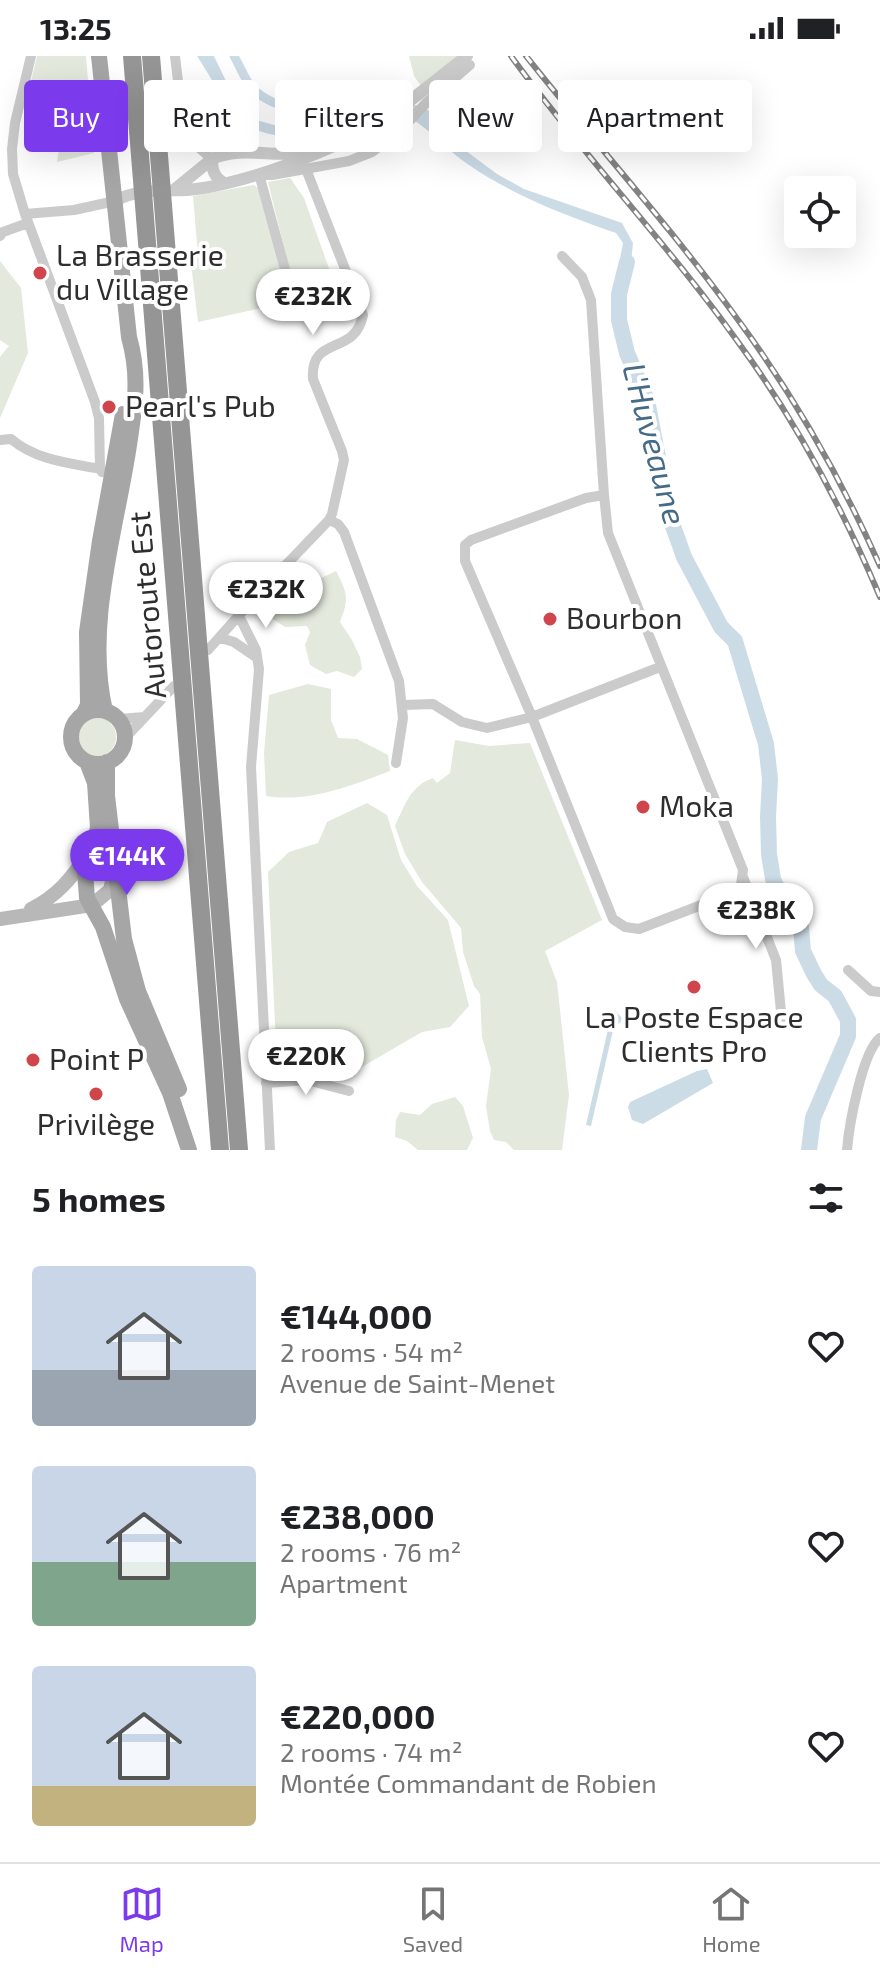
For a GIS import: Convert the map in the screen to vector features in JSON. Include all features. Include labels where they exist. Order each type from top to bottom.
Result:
[{"type":"highway","name":"Autoroute Est","points":[[132,56],[141,169],[154,216],[239,1150]]},
{"type":"highway","name":"Autoroute Est","points":[[151,56],[160,162],[154,216],[220,1150]]},
{"type":"main road","points":[[87,762],[107,762],[122,749],[124,739],[124,732],[112,715],[99,675],[100,623],[136,401],[136,364],[129,337],[99,56]]},
{"type":"main road","points":[[129,337],[126,397],[87,632],[88,705],[76,721],[71,736],[73,747],[87,762],[95,783],[96,837],[84,886],[103,927],[127,999],[170,1093],[189,1150]]},
{"type":"main road","points":[[84,713],[95,710],[112,715]]},
{"type":"main road","points":[[107,762],[107,796],[124,939],[138,991],[179,1088],[198,1150]]},
{"type":"main road","points":[[19,916],[44,903],[68,883],[96,837]]},
{"type":"main road","points":[[0,919],[92,905],[110,890],[114,860]]},
{"type":"main road","points":[[66,907],[92,916],[103,927]]},
{"type":"street","points":[[31,56],[12,149],[13,174],[99,418],[100,469],[110,484]]},
{"type":"street","points":[[175,56],[184,132],[212,159],[214,173],[224,183]]},
{"type":"street","points":[[259,174],[306,169],[360,158],[372,152],[407,123],[469,60]]},
{"type":"street","points":[[413,99],[469,60]]},
{"type":"street","points":[[172,190],[212,159],[229,153],[283,155],[305,152]]},
{"type":"street","points":[[0,236],[27,218],[115,201],[134,194],[224,183],[259,174],[314,152]]},
{"type":"street","points":[[247,153],[259,174],[292,295]]},
{"type":"street","points":[[208,650],[329,520],[344,460],[312,369],[315,359],[322,352],[352,339],[361,326],[363,315],[306,169]]},
{"type":"street","points":[[562,256],[582,277],[591,300],[608,533],[743,870],[741,885],[735,892],[639,929],[625,927],[613,919],[465,561],[465,545],[499,529],[521,524],[586,498],[604,495]]},
{"type":"street","points":[[99,418],[129,429],[129,446]]},
{"type":"street","points":[[0,440],[11,439],[22,449],[38,456],[100,469]]},
{"type":"street","points":[[329,520],[338,524],[344,532],[399,681],[403,705],[396,763]]},
{"type":"street","points":[[239,616],[257,658],[251,767],[270,1150]]},
{"type":"street","points":[[221,638],[234,642],[257,658]]},
{"type":"street","points":[[403,705],[433,704],[462,722],[487,728],[513,724],[658,662]]},
{"type":"street","points":[[124,739],[174,686]]},
{"type":"street","points":[[112,715],[147,716]]},
{"type":"street","points":[[743,877],[776,960],[782,1022]]},
{"type":"street","points":[[848,970],[871,991],[880,992]]},
{"type":"street","points":[[847,1150],[859,1085],[874,1043],[880,1038]]},
{"type":"street","points":[[266,1083],[307,1080],[349,1091]]},
{"type":"shaded area","points":[[37,56],[86,56],[88,80],[31,80]]},
{"type":"shaded area","points":[[197,56],[214,56],[225,80],[212,80]]},
{"type":"shaded area","points":[[409,56],[459,56],[421,86],[414,76]]},
{"type":"shaded area","points":[[413,104],[429,111],[429,132],[413,120]]},
{"type":"shaded area","points":[[259,121],[275,125],[275,134],[260,131]]},
{"type":"shaded area","points":[[58,152],[94,152],[94,153],[57,162]]},
{"type":"shaded area","points":[[452,152],[467,152],[524,189],[622,223],[633,243],[629,282],[616,279],[623,243],[616,233],[522,195]]},
{"type":"shaded area","points":[[290,178],[304,198],[337,291],[330,293],[323,273],[317,269],[294,272],[289,268],[268,182]]},
{"type":"shaded area","points":[[254,185],[260,190],[281,272],[274,288],[276,305],[198,322],[190,255],[198,254],[193,196]]},
{"type":"shaded area","points":[[0,261],[21,288],[28,353],[0,418],[0,357],[9,346],[0,340]]},
{"type":"shaded area","points":[[336,571],[346,596],[340,622],[360,657],[362,669],[354,677],[337,671],[326,674],[310,665],[305,645],[310,632],[307,626],[285,627],[271,618],[267,603],[276,594],[289,600],[300,600],[308,594],[315,581]]},
{"type":"shaded area","points":[[308,684],[331,689],[331,720],[338,738],[357,739],[388,755],[390,771],[314,795],[266,796],[264,753],[269,695]]},
{"type":"shaded area","points":[[96,717],[110,723],[116,737],[110,751],[96,757],[82,751],[76,737],[82,723]]},
{"type":"shaded area","points":[[455,740],[489,746],[530,743],[602,920],[545,951],[557,982],[569,1095],[562,1150],[514,1150],[506,1142],[494,1140],[486,1106],[491,1069],[482,1037],[480,994],[474,986],[463,952],[461,928],[422,882],[405,854],[395,826],[409,797],[419,786],[433,778],[437,783],[450,773]]},
{"type":"shaded area","points":[[367,803],[387,815],[401,860],[417,886],[448,920],[469,1006],[450,1027],[422,1032],[355,1071],[323,1076],[290,1075],[277,1067],[268,872],[289,852],[318,843],[327,822]]},
{"type":"shaded area","points":[[615,1010],[622,1018],[614,1026],[591,1126],[586,1125],[609,1025],[607,1015]]},
{"type":"shaded area","points":[[707,1069],[713,1083],[643,1124],[632,1120],[628,1107],[630,1102]]},
{"type":"shaded area","points":[[455,1097],[463,1106],[473,1138],[467,1150],[418,1150],[407,1141],[395,1137],[400,1112],[420,1115],[432,1104]]},
{"type":"waterway","points":[[234,56],[253,89],[275,103]]},
{"type":"waterway","name":"L'Huveaune","points":[[627,262],[619,294],[619,320],[627,353],[647,400],[669,515],[684,557],[721,627],[735,641],[766,744],[770,779],[769,854],[773,879],[801,927],[803,951],[814,974],[821,985],[835,996],[848,1020],[848,1036],[813,1118],[809,1150]]},
{"type":"railway","points":[[511,56],[566,128],[683,269],[759,372],[816,465],[880,597]]},
{"type":"railway","points":[[526,56],[683,247],[775,373],[848,499],[880,566]]},
{"type":"place","name":"La Brasserie du Village","points":[[40,273]]},
{"type":"place","name":"Pearl's Pub","points":[[109,407]]},
{"type":"place","name":"Bourbon","points":[[550,619]]},
{"type":"place","name":"Moka","points":[[643,807]]},
{"type":"place","name":"La Poste Espace Clients Pro","points":[[694,987]]},
{"type":"place","name":"Point P","points":[[33,1060]]},
{"type":"place","name":"Privilège","points":[[96,1094]]}]
